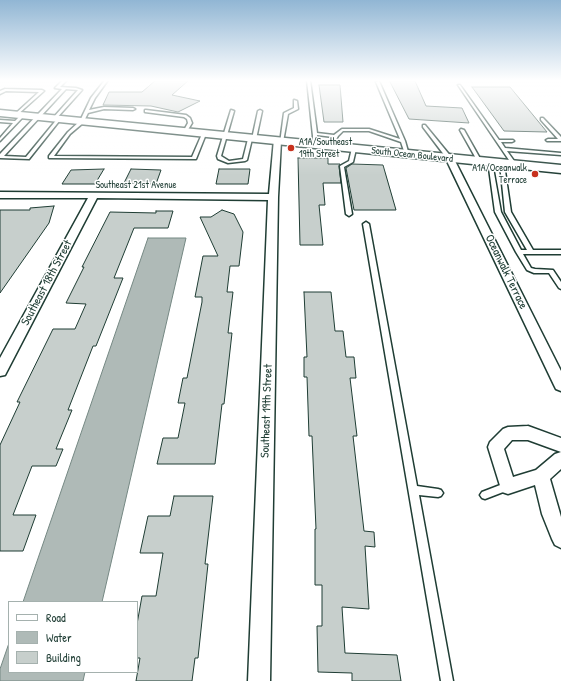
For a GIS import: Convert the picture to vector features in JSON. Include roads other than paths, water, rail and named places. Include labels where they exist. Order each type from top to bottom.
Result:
[{"type":"main road","name":"South Ocean Boulevard","points":[[0,113],[18,118],[38,117],[57,119],[84,117],[185,132],[279,142],[314,140],[332,142],[354,149],[561,169]]},
{"type":"street","name":"Southeast 19th Street","points":[[259,681],[273,197],[279,142]]},
{"type":"street","name":"Oceanwalk Terrace","points":[[450,159],[561,385]]},
{"type":"street","name":"Southeast 21st Avenue","points":[[0,195],[273,197]]},
{"type":"street","name":"Southeast 18th Street","points":[[0,371],[94,196]]},
{"type":"street","points":[[561,445],[528,433],[508,434],[496,447],[508,486],[541,476],[561,459]]},
{"type":"street","points":[[541,476],[551,514],[561,539]]},
{"type":"lane","points":[[0,140],[24,112]]},
{"type":"lane","points":[[43,112],[0,158],[27,158],[63,112]]},
{"type":"lane","points":[[86,112],[84,117],[51,157],[194,158],[204,134]]},
{"type":"lane","points":[[84,117],[96,112]]},
{"type":"lane","points":[[154,112],[185,116],[190,123],[185,132]]},
{"type":"lane","points":[[232,112],[219,156],[223,161],[228,162],[245,160],[260,112]]},
{"type":"lane","points":[[279,142],[286,113],[289,112]]},
{"type":"lane","points":[[311,112],[314,140]]},
{"type":"lane","points":[[391,112],[407,154]]},
{"type":"lane","points":[[477,112],[504,150]]},
{"type":"lane","points":[[0,121],[18,118]]},
{"type":"lane","points":[[542,118],[561,140]]},
{"type":"lane","points":[[424,126],[450,159]]},
{"type":"lane","points":[[332,142],[342,130],[369,130],[403,141]]},
{"type":"lane","points":[[462,130],[497,163],[508,212],[532,252]]},
{"type":"lane","points":[[548,140],[561,140]]},
{"type":"lane","points":[[498,141],[512,141]]},
{"type":"lane","points":[[544,146],[550,153]]},
{"type":"lane","points":[[349,214],[342,166],[351,162],[354,149]]},
{"type":"lane","points":[[504,150],[497,163],[498,212],[529,269],[534,271],[551,271],[561,287]]},
{"type":"lane","points":[[504,150],[561,154]]},
{"type":"lane","points":[[366,224],[447,681]]},
{"type":"lane","points":[[519,252],[561,252]]},
{"type":"lane","points":[[484,495],[508,486]]},
{"type":"lane","points":[[413,490],[438,493]]},
{"type":"water","points":[[148,238],[186,238],[102,601],[23,601]]},
{"type":"water","points":[[8,646],[8,673],[85,673],[83,681],[0,681],[0,669]]},
{"type":"place","name":"A1A/Southeast 19th Street","points":[[291,148]]},
{"type":"place","name":"A1A/Oceanwalk Terrace","points":[[535,174]]}]
